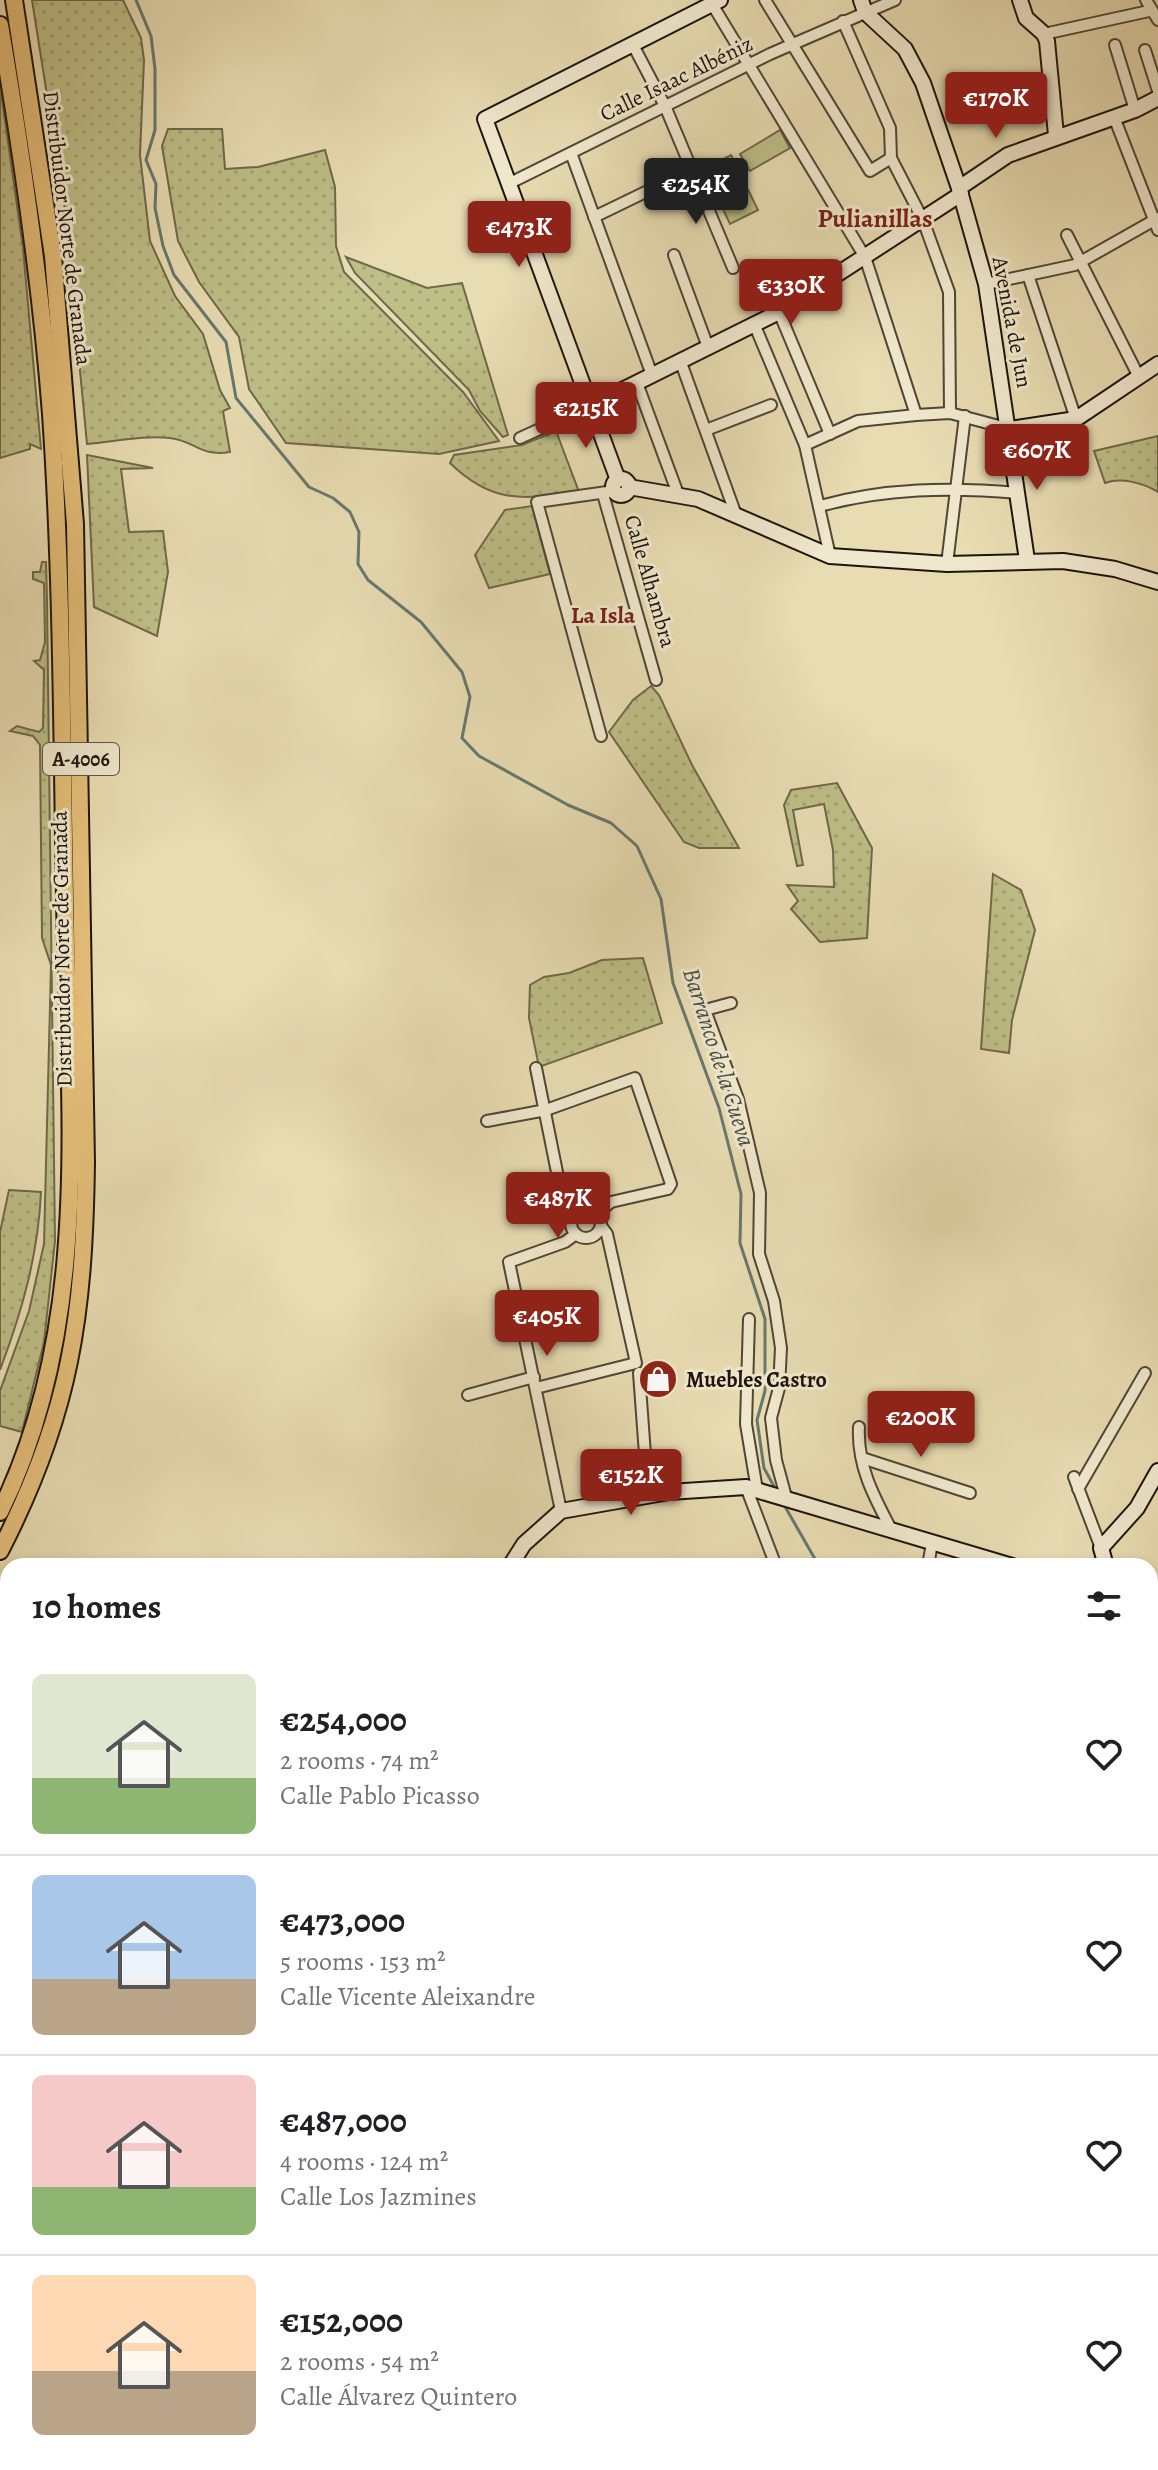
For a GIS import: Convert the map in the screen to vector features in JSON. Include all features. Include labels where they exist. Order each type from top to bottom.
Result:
[{"type":"main road","name":"Distribuidor Norte de Granada","points":[[0,1551],[39,1469],[65,1391],[77,1329],[85,1256],[86,1162],[75,524],[53,256],[14,0]]},
{"type":"main road","name":"Distribuidor Norte de Granada","points":[[0,25],[32,235],[50,413],[59,603],[69,1166],[68,1254],[58,1337],[32,1437],[0,1512]]},
{"type":"street","points":[[765,0],[870,171],[891,158]]},
{"type":"street","name":"Calle Isaac Albéniz","points":[[508,184],[843,21],[863,6],[895,0]]},
{"type":"street","points":[[1020,0],[1026,18],[1044,34],[1056,135]]},
{"type":"street","points":[[616,488],[590,406],[485,119],[716,2],[865,257],[916,415]]},
{"type":"street","points":[[1044,34],[1148,5],[1158,20]]},
{"type":"street","name":"Avenida de Jun","points":[[863,6],[905,49],[923,83],[960,191],[986,284],[1010,429],[1027,560]]},
{"type":"street","points":[[843,21],[890,128],[891,158],[923,220],[949,292],[950,413]]},
{"type":"street","points":[[633,45],[665,106],[733,268]]},
{"type":"street","points":[[1115,45],[1135,110]]},
{"type":"street","points":[[1145,50],[1158,91]]},
{"type":"street","points":[[520,438],[755,326],[923,220],[1008,155],[1056,135],[1135,110],[1158,98]]},
{"type":"street","points":[[986,284],[1080,261],[1157,223],[1114,117]]},
{"type":"street","points":[[571,153],[652,375]]},
{"type":"street","points":[[594,217],[691,170]]},
{"type":"street","points":[[1067,235],[1139,377]]},
{"type":"street","points":[[674,255],[708,347]]},
{"type":"street","points":[[1028,275],[1076,419]]},
{"type":"street","points":[[779,312],[830,434]]},
{"type":"street","points":[[755,326],[805,445],[830,556]]},
{"type":"street","points":[[680,360],[736,515]]},
{"type":"street","points":[[805,445],[858,421],[916,415],[950,413],[1010,429],[1076,419],[1158,364]]},
{"type":"street","points":[[637,383],[678,494]]},
{"type":"street","points":[[706,430],[771,405]]},
{"type":"street","points":[[947,564],[965,416]]},
{"type":"street","points":[[820,506],[858,496],[954,487],[1018,493]]},
{"type":"street","points":[[601,736],[537,502],[616,488],[678,494],[736,515],[830,556],[947,564],[1027,560],[1089,564],[1158,582]]},
{"type":"street","name":"Calle Alhambra","points":[[616,488],[656,680]]},
{"type":"street","points":[[731,1003],[705,1010],[738,1099],[760,1193],[759,1254],[774,1301],[781,1348],[779,1388],[771,1418],[776,1460],[786,1497]]},
{"type":"street","points":[[536,1068],[564,1207],[576,1234]]},
{"type":"street","points":[[487,1121],[546,1110],[635,1078],[671,1184],[668,1189],[611,1202],[598,1213]]},
{"type":"street","points":[[571,1219],[574,1213],[584,1210],[598,1213]]},
{"type":"street","points":[[468,1395],[636,1363],[607,1234],[598,1213]]},
{"type":"street","points":[[561,1511],[509,1262],[565,1242],[576,1234],[594,1233],[601,1226]]},
{"type":"street","points":[[749,1319],[746,1424],[751,1488],[773,1558]]},
{"type":"street","points":[[639,1373],[648,1495]]},
{"type":"street","points":[[1078,1489],[1145,1373]]},
{"type":"street","points":[[859,1427],[866,1480],[892,1531]]},
{"type":"street","points":[[862,1458],[970,1493]]},
{"type":"street","points":[[1101,1548],[1137,1508],[1158,1471]]},
{"type":"street","points":[[1074,1477],[1101,1548],[1102,1558]]},
{"type":"street","points":[[515,1558],[524,1544],[561,1511],[648,1495],[751,1488],[974,1558]]},
{"type":"street","points":[[929,1558],[932,1543]]},
{"type":"green space","points":[[32,0],[123,0],[141,38],[144,60],[140,155],[150,241],[175,296],[203,334],[220,390],[230,408],[223,411],[230,452],[204,451],[179,440],[160,437],[87,444],[64,203]]},
{"type":"green space","points":[[0,85],[23,248],[41,449],[30,444],[30,449],[0,458]]},
{"type":"green space","points":[[168,129],[222,129],[225,169],[258,167],[325,150],[335,187],[336,246],[344,272],[463,392],[499,441],[439,454],[286,443],[249,389],[239,337],[199,282],[178,241],[162,146]]},
{"type":"green space","points":[[780,130],[790,148],[750,171],[740,154]]},
{"type":"green space","points":[[731,155],[758,210],[730,224],[704,169]]},
{"type":"green space","points":[[346,257],[427,288],[462,283],[508,435],[503,437],[480,411],[469,390],[355,273]]},
{"type":"green space","points":[[556,431],[579,492],[510,496],[481,486],[450,463],[454,455],[522,445]]},
{"type":"green space","points":[[1158,436],[1158,492],[1132,482],[1105,483],[1094,451]]},
{"type":"green space","points":[[87,455],[153,468],[121,469],[129,532],[163,531],[168,572],[157,636],[94,607]]},
{"type":"green space","points":[[532,506],[550,574],[489,588],[475,555],[505,510]]},
{"type":"green space","points":[[42,562],[46,562],[47,600],[55,1241],[44,1342],[22,1432],[0,1426],[0,1391],[29,1311],[44,1244],[51,965],[42,938],[40,745],[33,736],[10,731],[17,726],[39,732],[43,728],[44,670],[34,661],[40,660],[45,642],[44,583],[33,579],[33,572],[40,572]]},
{"type":"green space","points":[[651,686],[659,695],[692,765],[739,848],[699,848],[684,842],[609,732],[633,700]]},
{"type":"green space","points":[[837,783],[872,848],[867,938],[820,942],[791,909],[798,901],[787,885],[834,887],[833,850],[824,804],[793,810],[803,865],[797,866],[784,805],[791,790]]},
{"type":"green space","points":[[993,874],[1021,890],[1035,930],[1012,1020],[1009,1053],[981,1049]]},
{"type":"green space","points":[[643,958],[662,1023],[539,1067],[529,1018],[530,985],[544,977],[569,973],[602,960]]},
{"type":"green space","points":[[9,1190],[41,1192],[28,1283],[0,1370],[0,1232]]},
{"type":"waterway","name":"Barranco de la Cueva","points":[[136,0],[151,36],[155,69],[155,130],[146,160],[156,184],[155,208],[163,246],[174,275],[226,342],[236,398],[309,487],[333,498],[350,512],[359,532],[358,564],[368,580],[421,622],[462,672],[470,697],[462,738],[479,756],[568,805],[611,823],[637,846],[661,899],[673,983],[719,1108],[741,1194],[740,1243],[765,1319],[765,1391],[757,1420],[764,1468],[776,1490]]},
{"type":"waterway","name":"Barranco de la Cueva","points":[[783,1503],[814,1558]]},
{"type":"place","name":"Muebles Castro","points":[[658,1379]]},
{"type":"district","name":"Pulianillas","points":[[875,218]]},
{"type":"district","name":"La Isla","points":[[603,615]]}]
